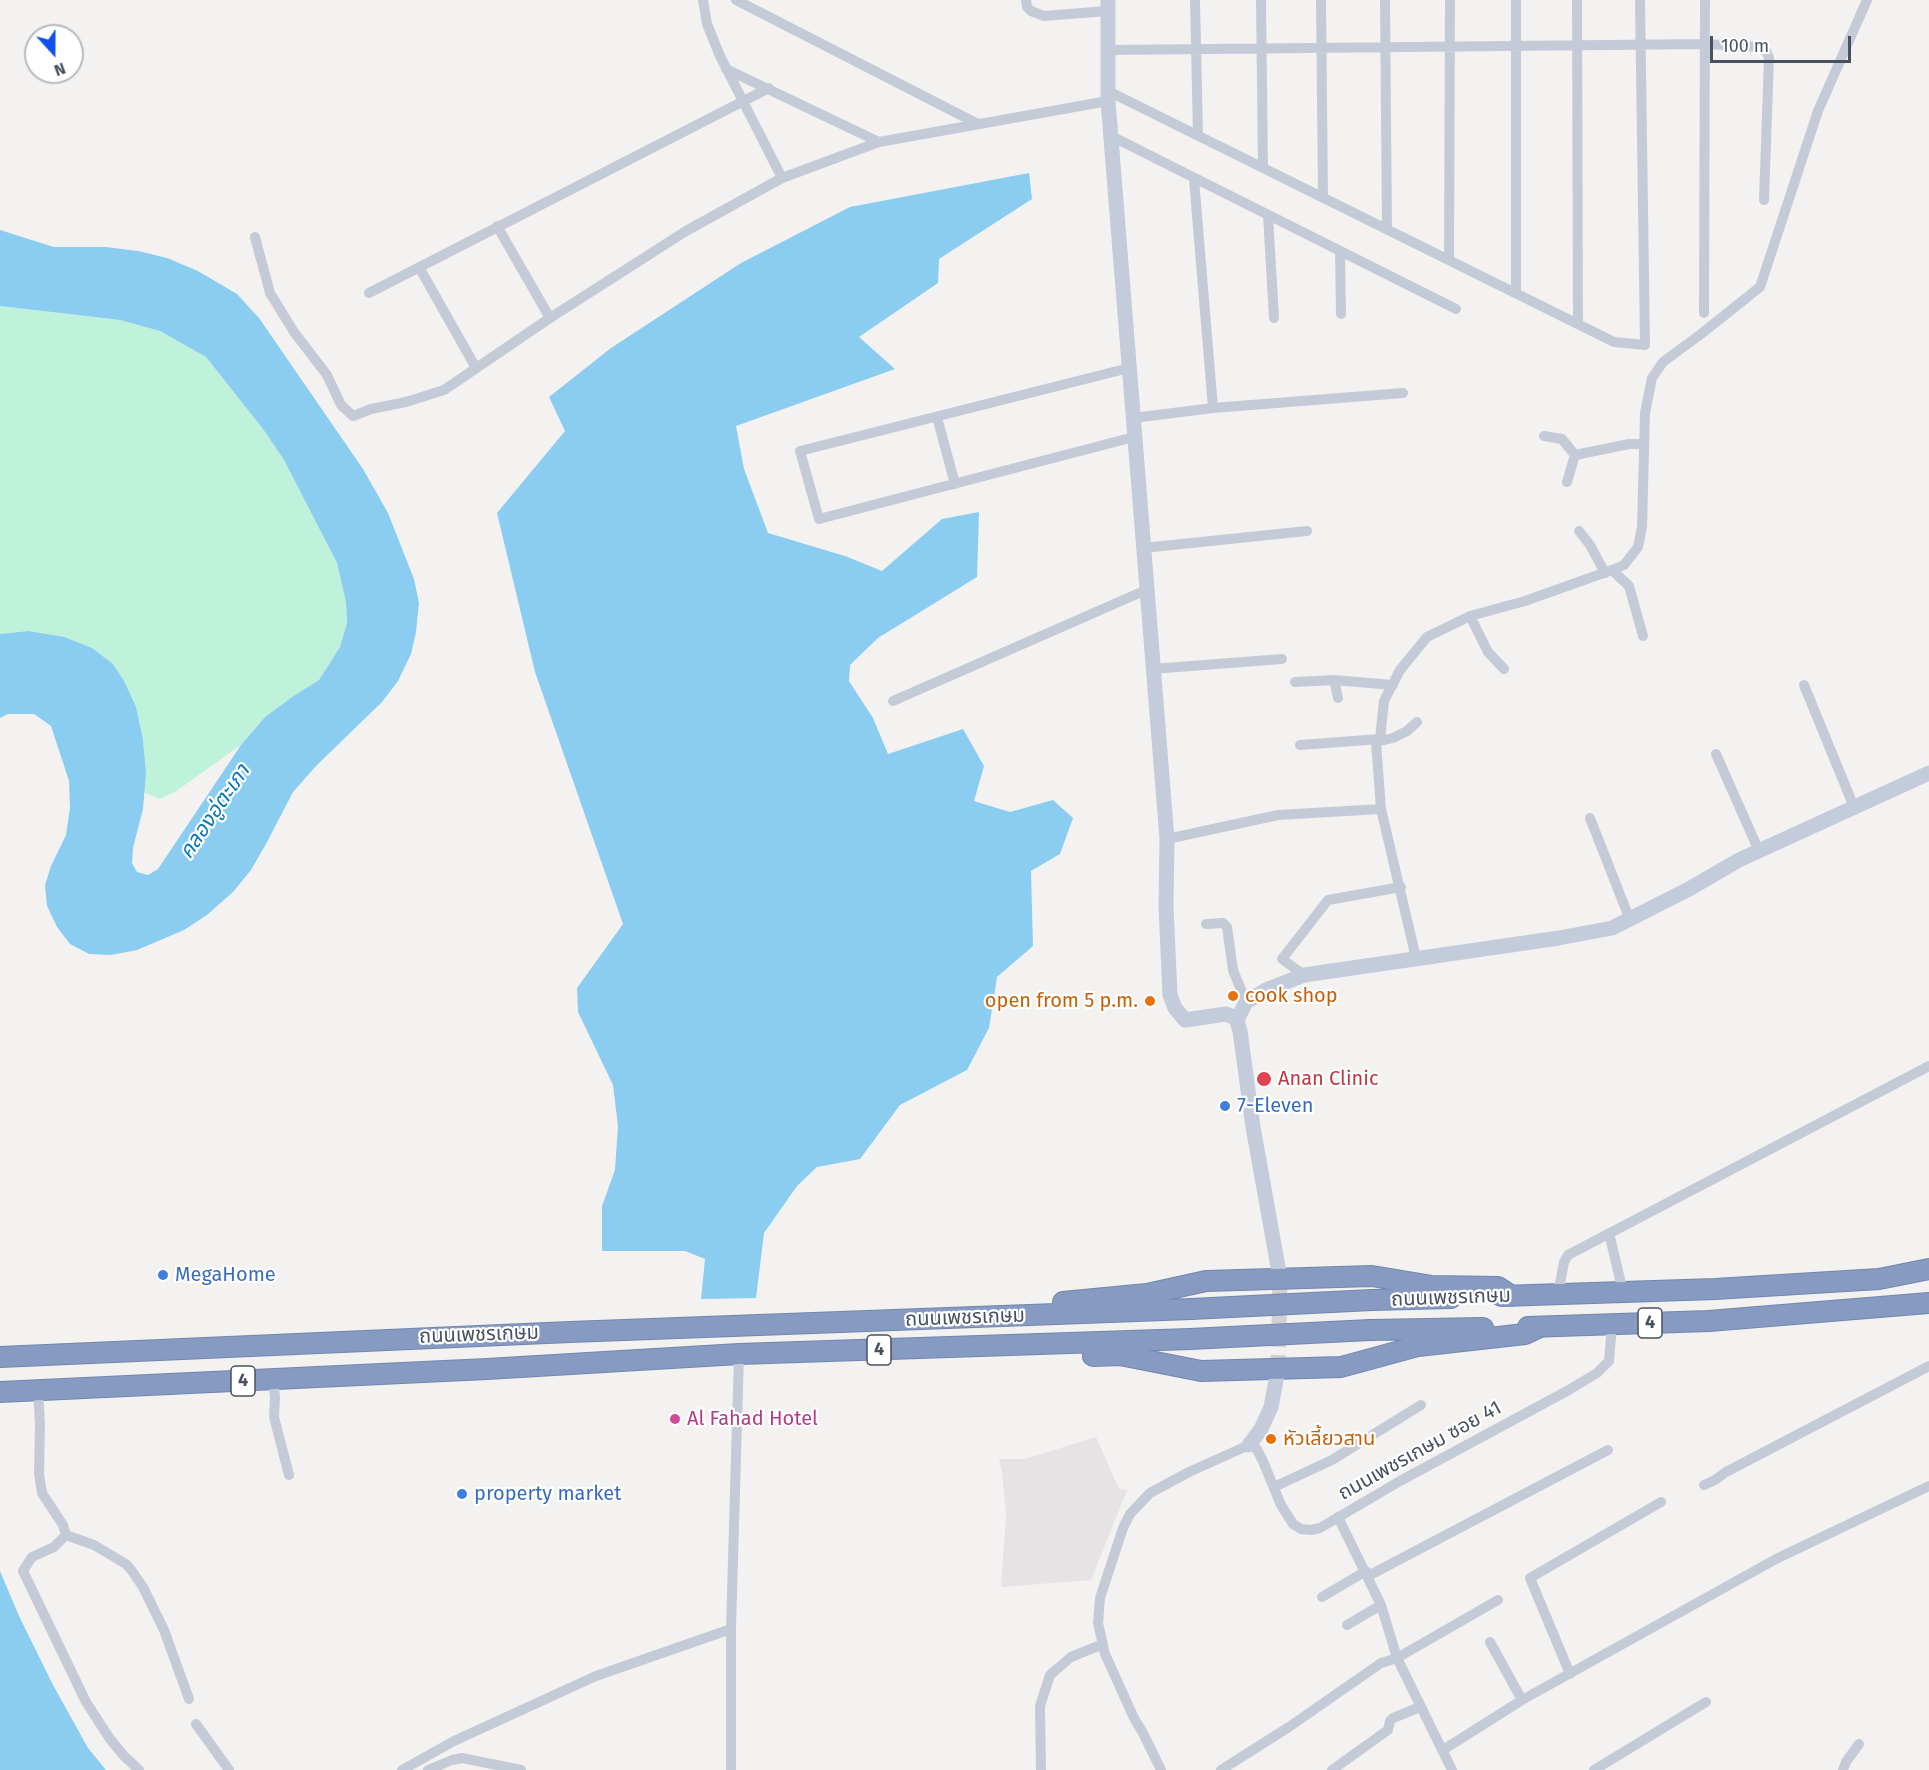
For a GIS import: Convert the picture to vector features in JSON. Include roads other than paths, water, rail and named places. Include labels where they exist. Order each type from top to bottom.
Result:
[{"type":"highway","name":"ถนนเพชรเกษม","points":[[0,1357],[486,1335],[1191,1309],[1372,1300],[1715,1289],[1879,1279],[1929,1269]]},
{"type":"highway","points":[[1512,1296],[1498,1287],[1432,1286],[1372,1276],[1206,1281],[1147,1294],[1027,1306],[986,1317],[987,1346],[994,1358],[1120,1355],[1201,1371],[1278,1370],[1341,1367],[1418,1346],[1526,1334],[1540,1327]]},
{"type":"highway","name":"ถนนเพชรเกษม","points":[[0,1392],[487,1370],[739,1354],[1190,1339],[1370,1330],[1612,1325],[1928,1307]]},
{"type":"street","points":[[703,0],[707,24],[726,69],[782,178]]},
{"type":"street","points":[[736,0],[978,124]]},
{"type":"street","points":[[1026,0],[1027,7],[1031,11],[1044,16],[1107,5],[1108,96],[1167,839],[1166,906],[1170,995],[1174,1008],[1185,1020],[1226,1014],[1236,1018],[1280,1278]]},
{"type":"street","points":[[1195,0],[1198,135]]},
{"type":"street","points":[[1261,0],[1263,168]]},
{"type":"street","points":[[1321,0],[1323,198]]},
{"type":"street","points":[[1385,0],[1387,229]]},
{"type":"street","points":[[1449,260],[1450,0]]},
{"type":"street","points":[[1516,0],[1516,293]]},
{"type":"street","points":[[1577,0],[1578,324]]},
{"type":"street","points":[[255,237],[270,293],[294,332],[327,375],[341,405],[353,416],[444,390],[550,318],[686,231],[782,178],[879,142],[978,124],[1108,96],[1198,135],[1614,342],[1645,345],[1640,0]]},
{"type":"street","points":[[1704,313],[1705,0]]},
{"type":"street","points":[[1416,958],[1381,809],[1378,740],[1384,701],[1400,670],[1427,637],[1470,616],[1525,601],[1624,565],[1638,547],[1642,527],[1645,413],[1652,378],[1663,362],[1760,287],[1818,111],[1867,0]]},
{"type":"street","points":[[1108,50],[1641,44],[1761,47],[1768,54],[1764,200]]},
{"type":"street","points":[[726,69],[879,142]]},
{"type":"street","points":[[369,293],[769,88]]},
{"type":"street","points":[[1111,136],[1456,309]]},
{"type":"street","points":[[1194,179],[1213,408]]},
{"type":"street","points":[[1268,215],[1274,318]]},
{"type":"street","points":[[497,226],[550,318]]},
{"type":"street","points":[[1340,251],[1341,314]]},
{"type":"street","points":[[419,267],[476,368]]},
{"type":"street","points":[[1129,368],[800,451],[819,519],[1134,437]]},
{"type":"street","points":[[1133,418],[1213,408],[1403,393]]},
{"type":"street","points":[[937,417],[955,484]]},
{"type":"street","points":[[1544,436],[1562,439],[1575,454]]},
{"type":"street","points":[[1575,454],[1629,444],[1644,444]]},
{"type":"street","points":[[1567,482],[1575,454]]},
{"type":"street","points":[[1143,548],[1307,531]]},
{"type":"street","points":[[1579,531],[1609,571],[1629,586],[1643,636]]},
{"type":"street","points":[[893,701],[1146,590]]},
{"type":"street","points":[[1470,616],[1488,652],[1504,669]]},
{"type":"street","points":[[1152,669],[1282,659]]},
{"type":"street","points":[[1295,682],[1334,680],[1393,685]]},
{"type":"street","points":[[1334,680],[1338,698]]},
{"type":"street","points":[[1804,686],[1854,807]]},
{"type":"street","points":[[1300,745],[1393,738],[1407,731],[1417,722]]},
{"type":"street","points":[[1716,754],[1759,851]]},
{"type":"street","points":[[1238,1018],[1246,1002],[1266,990],[1304,975],[1559,938],[1612,928],[1759,851],[1929,773]]},
{"type":"street","points":[[1167,839],[1278,815],[1381,809]]},
{"type":"street","points":[[1590,818],[1630,920]]},
{"type":"street","points":[[1304,975],[1282,959],[1328,900],[1401,887]]},
{"type":"street","points":[[1206,924],[1223,923],[1227,927],[1233,970],[1246,1002]]},
{"type":"street","points":[[1558,1294],[1564,1262],[1568,1255],[1929,1066]]},
{"type":"street","points":[[1608,1233],[1623,1292]]},
{"type":"street","name":"ถนนเพชรเกษม ซอย 41","points":[[1250,1445],[1256,1448],[1287,1516],[1293,1524],[1301,1529],[1320,1528],[1430,1464],[1567,1391],[1597,1372],[1609,1361],[1612,1325]]},
{"type":"street","points":[[731,1770],[739,1354]]},
{"type":"street","points":[[1704,1485],[1929,1366]]},
{"type":"street","points":[[1161,1770],[1134,1718],[1103,1644],[1098,1623],[1100,1598],[1118,1540],[1130,1514],[1150,1493],[1163,1485],[1250,1445],[1262,1429],[1271,1407],[1278,1370]]},
{"type":"street","points":[[273,1379],[274,1417],[289,1475]]},
{"type":"street","points":[[38,1391],[39,1474],[42,1493],[63,1525],[66,1535]]},
{"type":"street","points":[[1274,1487],[1332,1460],[1421,1405]]},
{"type":"street","points":[[1322,1597],[1608,1450]]},
{"type":"street","points":[[1443,1750],[1522,1700],[1776,1558],[1929,1486]]},
{"type":"street","points":[[1570,1674],[1530,1578],[1661,1502]]},
{"type":"street","points":[[1338,1517],[1381,1605],[1397,1658],[1452,1770]]},
{"type":"street","points":[[66,1535],[94,1545],[126,1564],[132,1571],[143,1587],[164,1630],[189,1699]]},
{"type":"street","points":[[66,1535],[54,1547],[32,1557],[23,1571],[86,1702],[110,1739],[139,1770]]},
{"type":"street","points":[[1221,1770],[1381,1663],[1397,1658],[1498,1600]]},
{"type":"street","points":[[1347,1625],[1381,1605]]},
{"type":"street","points":[[406,1769],[454,1741],[596,1676],[732,1629]]},
{"type":"street","points":[[1490,1642],[1522,1700]]},
{"type":"street","points":[[1041,1770],[1040,1706],[1050,1675],[1071,1657],[1103,1644]]},
{"type":"street","points":[[1594,1770],[1706,1701]]},
{"type":"street","points":[[1332,1770],[1388,1730],[1393,1718],[1420,1707]]},
{"type":"street","points":[[196,1724],[229,1770]]},
{"type":"street","points":[[1843,1770],[1859,1744]]},
{"type":"street","points":[[428,1770],[462,1758],[521,1770]]},
{"type":"water","points":[[1029,173],[1032,199],[939,259],[938,283],[859,337],[895,369],[736,426],[744,469],[768,533],[845,556],[882,571],[942,519],[979,512],[977,577],[878,638],[850,665],[849,681],[873,718],[888,754],[963,729],[984,766],[974,801],[1010,812],[1053,800],[1073,818],[1060,854],[1031,871],[1033,946],[997,977],[989,1028],[967,1070],[900,1105],[860,1159],[817,1167],[797,1186],[764,1233],[756,1298],[701,1299],[705,1259],[685,1251],[602,1251],[602,1206],[615,1170],[618,1126],[613,1085],[578,1012],[577,988],[623,924],[535,672],[497,513],[565,431],[549,397],[611,348],[741,263],[850,207]]},
{"type":"water","name":"คลองอู่ตะเภา","points":[[0,230],[54,247],[106,247],[167,258],[198,271],[237,294],[259,318],[363,469],[388,513],[414,579],[419,603],[411,654],[398,681],[382,702],[316,766],[293,792],[251,870],[233,892],[207,915],[184,930],[137,950],[111,955],[89,954],[70,944],[57,927],[47,906],[45,885],[51,866],[66,835],[70,808],[69,781],[51,726],[34,714],[8,714],[0,718],[0,634],[28,631],[64,637],[92,648],[113,664],[124,681],[136,707],[143,739],[146,773],[143,809],[133,848],[132,863],[137,872],[148,875],[158,869],[241,745],[265,717],[319,680],[340,647],[347,623],[346,602],[337,563],[284,460],[263,429],[206,357],[160,331],[120,320],[0,306]]},
{"type":"water","points":[[0,1571],[52,1683],[88,1748],[106,1770],[0,1770]]},
{"type":"tunnel","points":[[1278,1370],[1280,1278]]},
{"type":"place","name":"cook shop","points":[[1233,996]]},
{"type":"place","name":"open from 5 p.m.","points":[[1150,1001]]},
{"type":"place","name":"Anan Clinic","points":[[1264,1079]]},
{"type":"place","name":"7-Eleven","points":[[1225,1106]]},
{"type":"place","name":"MegaHome","points":[[163,1275]]},
{"type":"place","name":"Al Fahad Hotel","points":[[675,1419]]},
{"type":"place","name":"หัวเลี้ยวสาน","points":[[1271,1439]]},
{"type":"place","name":"property market","points":[[462,1494]]}]
